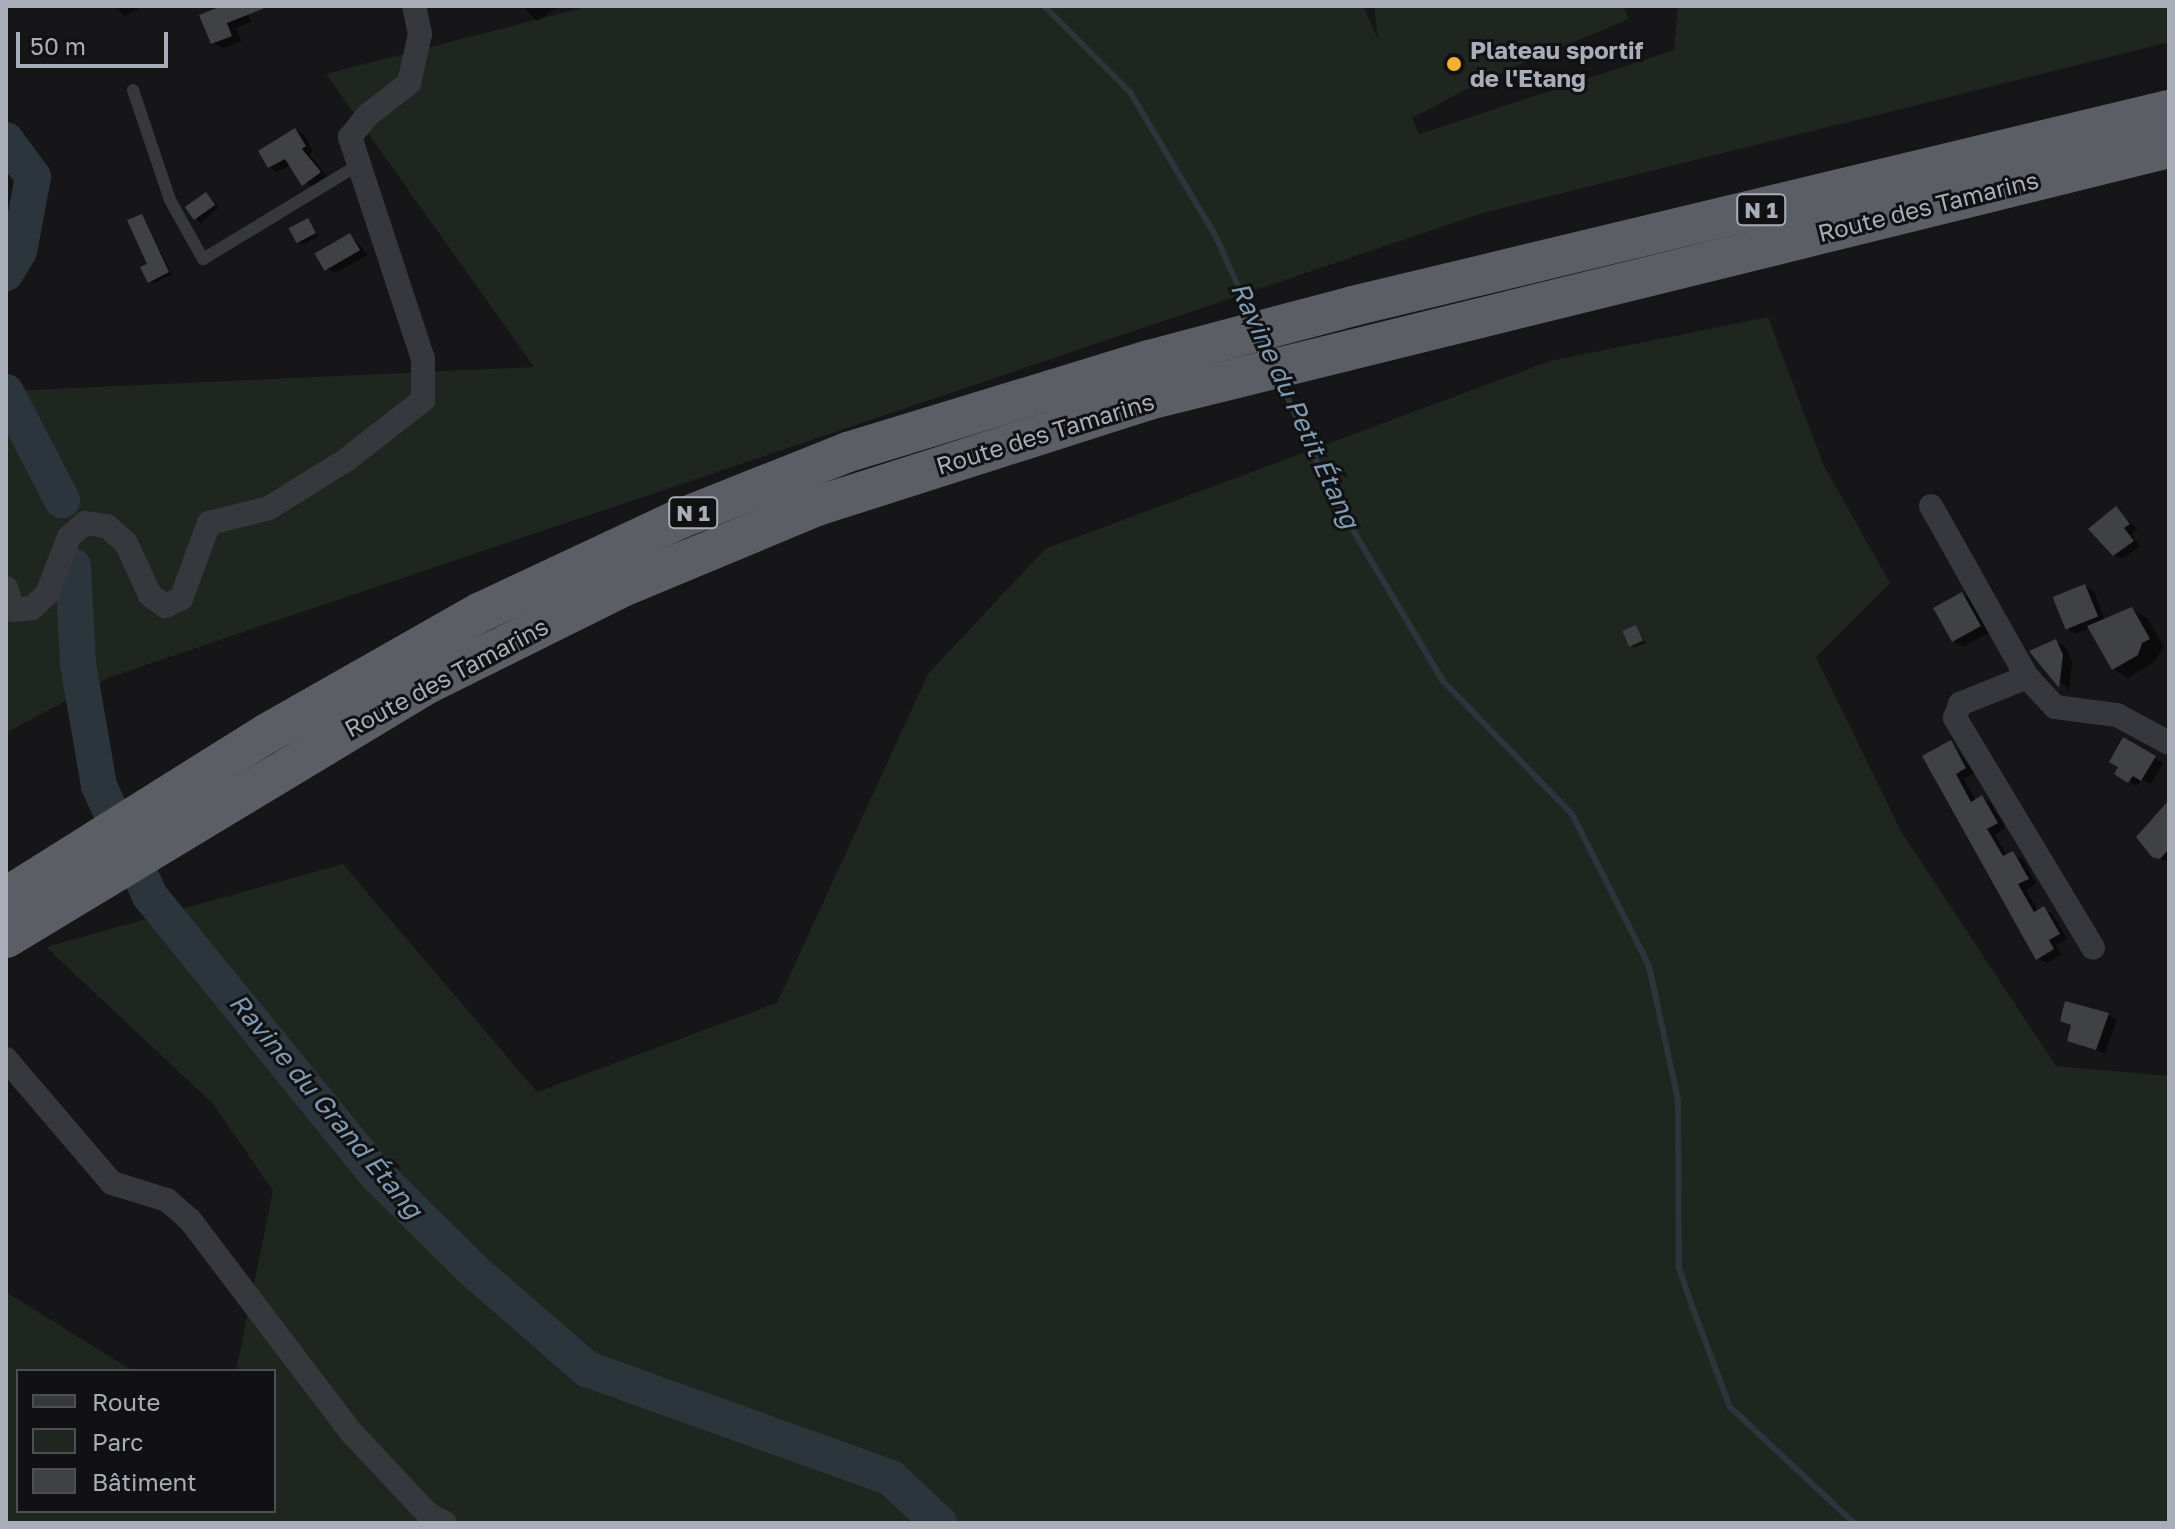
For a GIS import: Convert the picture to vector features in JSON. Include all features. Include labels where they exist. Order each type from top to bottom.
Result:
[{"type":"highway","name":"Route des Tamarins","points":[[6,938],[300,756],[425,685],[648,576],[817,506],[1353,306],[2169,110]]},
{"type":"highway","name":"Route des Tamarins","points":[[6,897],[266,734],[481,612],[682,518],[848,452],[1153,379],[1365,344],[2169,148]]},
{"type":"street","points":[[6,588],[13,610],[32,608],[47,594],[69,537],[85,523],[107,526],[126,543],[150,595],[165,606],[181,599],[209,523],[269,508],[346,460],[423,400],[423,359],[350,137],[368,115],[409,83],[420,34],[414,6]]},
{"type":"street","points":[[1931,506],[2027,677],[2055,707],[2117,715],[2169,743]]},
{"type":"street","points":[[2027,677],[1960,704],[1955,718],[2028,832],[2093,948]]},
{"type":"street","points":[[6,1059],[112,1183],[167,1200],[190,1220],[350,1431],[428,1514],[445,1523]]},
{"type":"lane","points":[[133,90],[170,200],[195,254],[203,259],[358,165]]},
{"type":"green space","points":[[590,6],[1363,6],[1378,39],[1374,6],[1623,6],[1629,19],[1488,78],[1412,118],[1419,134],[1674,50],[1678,6],[2169,6],[2169,42],[1483,213],[110,677],[6,733],[6,391],[534,367],[326,74]]},
{"type":"green space","points":[[1768,317],[1823,464],[1890,583],[1816,657],[1902,833],[2056,1066],[2169,1076],[2169,1523],[6,1523],[6,1292],[130,1369],[16,1369],[16,1513],[276,1513],[276,1369],[236,1369],[273,1191],[213,1104],[46,947],[343,864],[537,1092],[777,1003],[928,674],[1045,549],[1550,361]]},
{"type":"building","points":[[222,6],[267,7],[227,23],[232,36],[211,44],[199,15]]},
{"type":"building","points":[[295,128],[306,146],[302,149],[321,172],[302,186],[285,159],[268,168],[258,151]]},
{"type":"building","points":[[206,192],[215,205],[194,220],[185,207]]},
{"type":"building","points":[[142,214],[169,272],[148,283],[140,267],[147,264],[127,220]]},
{"type":"building","points":[[308,218],[316,233],[297,243],[289,228]]},
{"type":"building","points":[[350,233],[360,250],[324,271],[314,253]]},
{"type":"building","points":[[2116,506],[2130,524],[2124,528],[2134,541],[2113,556],[2088,529]]},
{"type":"building","points":[[2085,584],[2098,616],[2066,630],[2053,597]]},
{"type":"building","points":[[1962,592],[1981,626],[1952,642],[1933,608]]},
{"type":"building","points":[[2132,607],[2150,639],[2142,643],[2138,655],[2112,670],[2087,626]]},
{"type":"building","points":[[1636,625],[1643,641],[1629,647],[1622,631]]},
{"type":"building","points":[[2056,639],[2063,655],[2059,688],[2029,651]]},
{"type":"building","points":[[2123,737],[2156,756],[2141,781],[2133,776],[2128,783],[2114,774],[2118,767],[2109,762]]},
{"type":"building","points":[[1951,740],[1966,768],[1956,774],[1971,802],[1982,795],[1998,823],[1987,829],[2003,856],[2013,851],[2029,879],[2018,884],[2034,912],[2044,906],[2060,934],[2049,940],[2054,949],[2036,960],[1922,756]]},
{"type":"building","points":[[2169,800],[2169,849],[2160,859],[2152,857],[2136,837]]},
{"type":"building","points":[[2065,1001],[2109,1013],[2096,1050],[2067,1041],[2071,1025],[2060,1021]]},
{"type":"waterway","name":"Ravine du Petit Étang","points":[[1044,6],[1130,92],[1216,237],[1253,319]]},
{"type":"waterway","name":"Ravine du Grand Étang","points":[[6,140],[33,177],[19,251],[6,273]]},
{"type":"waterway","name":"Ravine du Petit Étang","points":[[1280,381],[1332,495],[1443,681],[1572,814],[1649,966],[1678,1100],[1679,1268],[1692,1306],[1730,1407],[1854,1523]]},
{"type":"waterway","name":"Ravine du Grand Étang","points":[[6,392],[62,500]]},
{"type":"waterway","name":"Ravine du Grand Étang","points":[[73,566],[78,664],[99,786],[150,896],[377,1175],[473,1270],[587,1369],[891,1478],[939,1523]]},
{"type":"place","name":"Plateau sportif de l'Etang","points":[[1454,64]]}]
